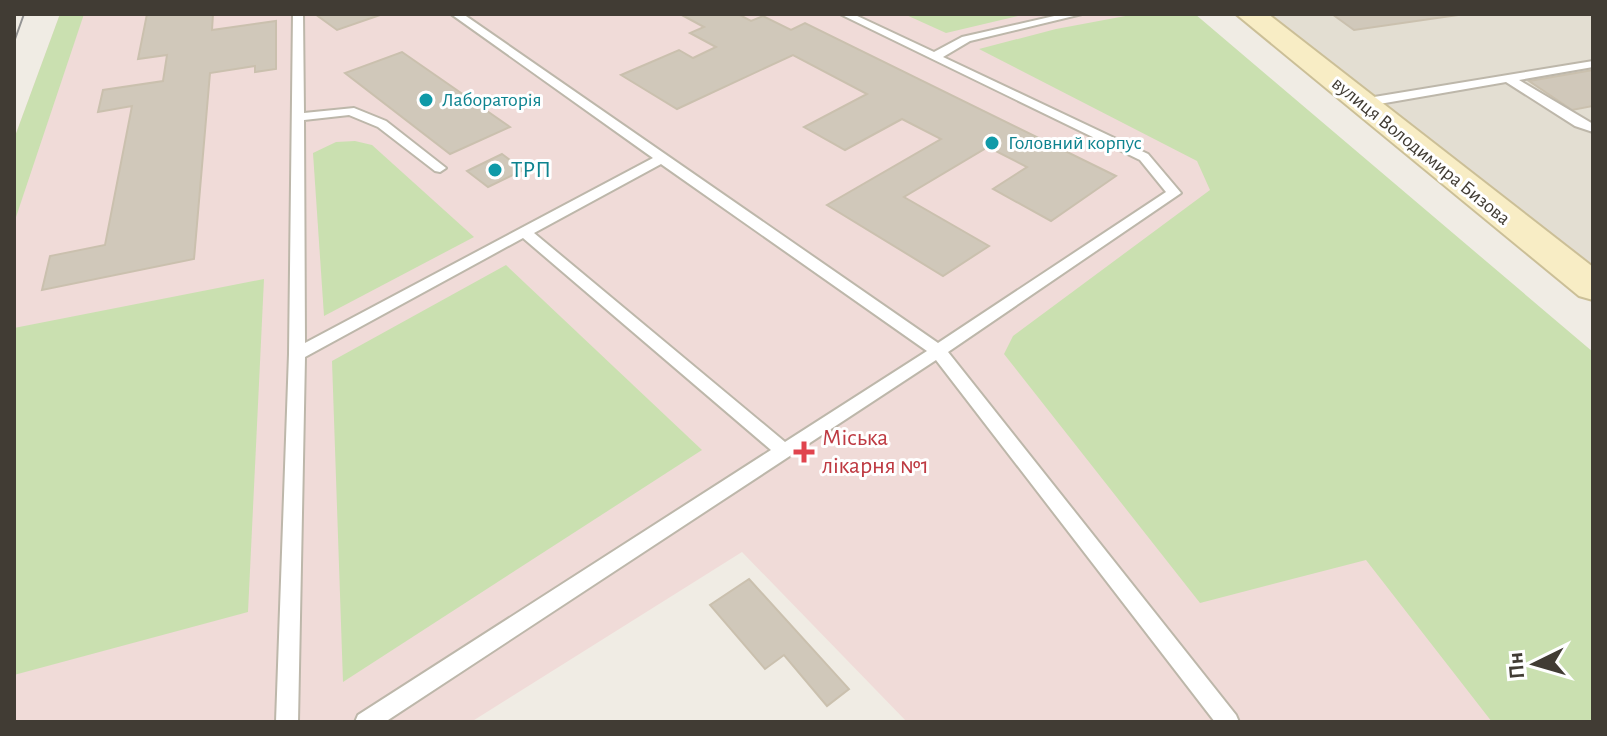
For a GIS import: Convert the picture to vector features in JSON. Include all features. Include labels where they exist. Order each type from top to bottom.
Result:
[{"type":"street","name":"вулиця Володимира Бизова","points":[[1250,14],[1593,287]]},
{"type":"lane","points":[[287,722],[297,354],[298,14]]},
{"type":"lane","points":[[456,14],[938,351],[1228,722]]},
{"type":"lane","points":[[366,722],[785,452],[1174,193],[1144,157],[845,14]]},
{"type":"lane","points":[[934,57],[966,39],[1077,14]]},
{"type":"lane","points":[[1362,103],[1593,64]]},
{"type":"lane","points":[[1508,78],[1579,123],[1593,128]]},
{"type":"lane","points":[[298,117],[350,111],[382,124],[440,168]]},
{"type":"lane","points":[[1579,123],[1593,121]]},
{"type":"lane","points":[[297,354],[660,159]]},
{"type":"lane","points":[[523,231],[785,452]]},
{"type":"shaded area","name":"Міська лікарня №1","points":[[60,14],[1195,14],[1593,722],[907,722],[742,552],[471,722],[14,722],[14,139]]},
{"type":"shaded area","points":[[1250,14],[1593,14],[1593,287]]},
{"type":"green space","points":[[60,14],[84,14],[14,223],[14,139]]},
{"type":"green space","points":[[904,14],[1026,14],[946,33]]},
{"type":"green space","points":[[1136,14],[1195,14],[1593,352],[1593,722],[1492,722],[1366,560],[1200,603],[1004,354],[1013,336],[1210,190],[1197,161],[979,49],[1056,29]]},
{"type":"green space","points":[[355,141],[372,145],[474,237],[324,316],[313,153],[336,142]]},
{"type":"green space","points":[[506,265],[702,450],[343,682],[332,361]]},
{"type":"green space","points":[[264,279],[248,612],[14,675],[14,328]]},
{"type":"building","points":[[147,14],[213,14],[212,30],[276,21],[276,69],[255,72],[255,66],[210,73],[194,259],[42,290],[50,256],[105,245],[132,106],[98,112],[103,90],[163,81],[167,55],[138,59]]},
{"type":"building","points":[[315,14],[383,14],[337,30]]},
{"type":"building","name":"Головний корпус","points":[[680,14],[738,14],[751,21],[763,16],[791,30],[805,23],[1116,176],[1051,221],[993,189],[1027,167],[988,147],[904,197],[989,246],[943,276],[827,205],[941,139],[902,119],[845,150],[804,127],[867,94],[793,55],[677,109],[621,75],[679,50],[693,58],[716,47],[690,33],[704,27]]},
{"type":"building","points":[[1332,14],[1465,14],[1354,30]]},
{"type":"building","name":"Лабораторія","points":[[402,52],[510,127],[450,154],[345,73]]},
{"type":"building","points":[[1593,70],[1593,106],[1572,110],[1529,81]]},
{"type":"building","name":"ТРП","points":[[502,154],[523,170],[488,187],[467,171]]},
{"type":"building","points":[[749,579],[849,689],[827,706],[784,655],[765,669],[710,605]]},
{"type":"tram line","points":[[14,42],[24,14]]},
{"type":"place","name":"Лабораторія","points":[[426,100]]},
{"type":"place","name":"Головний корпус","points":[[992,143]]},
{"type":"place","name":"ТРП","points":[[495,170]]},
{"type":"place","name":"Міська лікарня №1","points":[[804,452]]}]
